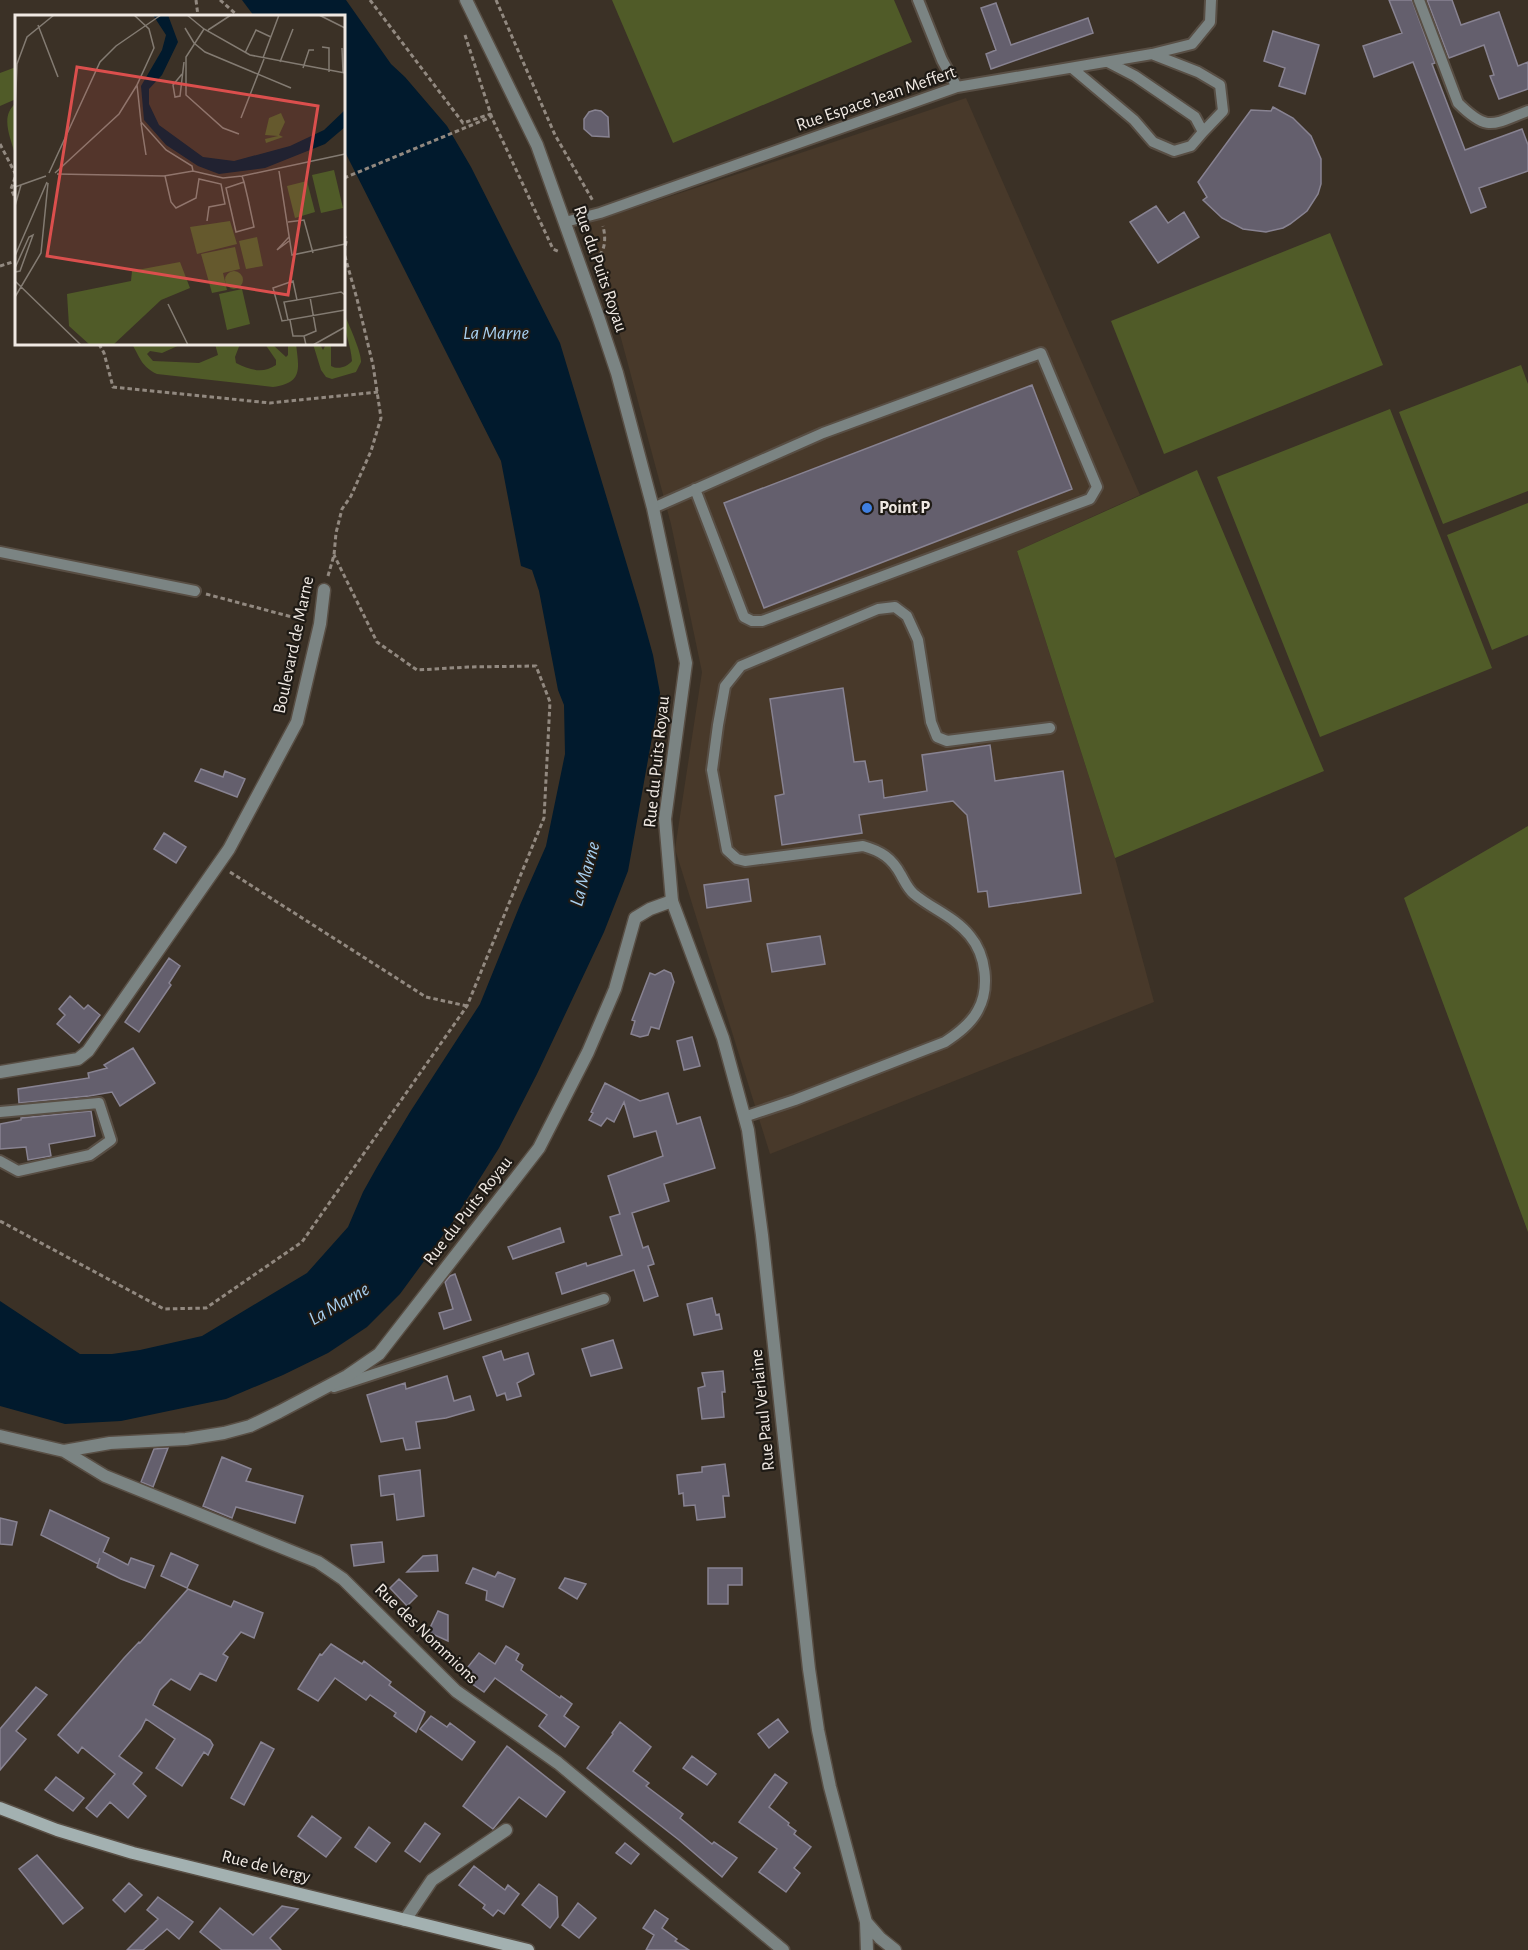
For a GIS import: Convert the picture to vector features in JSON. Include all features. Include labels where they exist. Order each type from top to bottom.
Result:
[{"type":"main road","name":"Rue de Vergy","points":[[0,1808],[57,1830],[133,1853],[528,1950]]},
{"type":"street","name":"Rue du Puits Royau","points":[[0,1436],[64,1451],[110,1443],[186,1439],[224,1433],[250,1426],[347,1376],[380,1354],[538,1148],[588,1052],[610,1000],[635,918],[650,909],[672,901],[665,819],[686,663],[653,508],[617,373],[537,145],[465,0]]},
{"type":"street","name":"Boulevard de Marne","points":[[0,1071],[78,1059],[88,1051],[229,849],[297,722],[320,624],[324,590]]},
{"type":"street","name":"Rue Paul Verlaine","points":[[672,901],[723,1038],[744,1117],[762,1235],[809,1670],[830,1787],[866,1922],[867,1950]]},
{"type":"street","name":"Rue des Nommions","points":[[64,1451],[105,1476],[291,1550],[318,1562],[343,1579],[456,1691],[558,1763],[783,1950]]},
{"type":"street","points":[[405,1920],[432,1880],[506,1830]]},
{"type":"street","name":"Rue Paul Verlaine","points":[[866,1922],[895,1950]]},
{"type":"lane","points":[[918,0],[942,60],[957,87]]},
{"type":"lane","name":"Rue Espace Jean Meffert","points":[[565,222],[600,213],[957,87],[1152,54],[1192,44],[1210,22],[1211,0]]},
{"type":"lane","points":[[1419,0],[1458,103],[1480,121],[1491,124],[1528,111]]},
{"type":"lane","points":[[1072,68],[1134,120],[1153,142],[1174,151],[1191,146],[1223,111],[1220,85],[1198,72],[1152,54]]},
{"type":"lane","points":[[1108,62],[1135,76],[1195,117],[1203,132]]},
{"type":"lane","points":[[653,508],[695,489],[823,433],[1041,353],[1097,487],[1090,498],[762,621],[752,621],[744,617],[695,489]]},
{"type":"lane","points":[[0,552],[195,591]]},
{"type":"lane","points":[[744,1117],[795,1100],[945,1042],[962,1030],[978,1011],[984,992],[984,967],[980,953],[970,936],[947,915],[914,894],[891,861],[878,850],[862,846],[745,861],[737,859],[727,850],[712,770],[725,686],[741,666],[878,609],[895,608],[907,616],[918,640],[930,722],[937,737],[947,741],[1050,728]]},
{"type":"lane","points":[[0,1112],[99,1103],[111,1140],[90,1155],[18,1172],[0,1161]]},
{"type":"lane","points":[[317,1392],[604,1299]]},
{"type":"path","points":[[196,0],[198,15]]},
{"type":"path","points":[[220,0],[237,15]]},
{"type":"path","points":[[370,0],[463,123],[491,115]]},
{"type":"path","points":[[465,35],[491,115],[553,249],[580,263],[600,257],[606,239],[600,213],[555,135],[496,0]]},
{"type":"path","points":[[345,178],[468,127],[491,115]]},
{"type":"path","points":[[0,144],[15,173]]},
{"type":"path","points":[[15,178],[11,189],[15,198]]},
{"type":"path","name":"Boulevard de Marne","points":[[324,590],[334,555],[342,509],[351,496],[371,451],[381,418],[378,392],[345,257]]},
{"type":"path","points":[[0,266],[15,261]]},
{"type":"path","points":[[100,345],[113,387],[270,403],[378,392]]},
{"type":"path","points":[[0,1221],[164,1309],[206,1308],[302,1242],[467,1006],[544,818],[550,702],[536,666],[417,670],[377,642],[334,555]]},
{"type":"path","points":[[195,591],[320,624]]},
{"type":"path","points":[[218,864],[426,997],[467,1006]]},
{"type":"shaded area","points":[[966,98],[1140,495],[1017,551],[1115,858],[1154,1002],[770,1154],[675,849],[702,672],[671,524],[590,223]]},
{"type":"green space","points":[[612,0],[894,0],[912,42],[673,143]]},
{"type":"green space","points":[[15,67],[15,99],[0,106],[0,73]]},
{"type":"green space","points":[[15,104],[15,154],[7,120]]},
{"type":"green space","points":[[1330,233],[1383,365],[1164,454],[1111,321]]},
{"type":"green space","points":[[345,315],[361,358],[356,372],[332,379],[326,377],[321,370],[313,345],[320,345],[323,350],[326,345],[331,345],[331,366],[334,367],[339,368],[350,363],[351,355]]},
{"type":"green space","points":[[132,345],[180,345],[162,353],[150,351],[147,354],[153,361],[199,363],[218,355],[215,345],[240,345],[235,357],[236,363],[261,370],[276,365],[276,360],[266,345],[273,345],[286,357],[288,345],[296,345],[298,368],[290,382],[273,387],[157,374],[139,358]]},
{"type":"green space","points":[[1521,365],[1528,384],[1528,491],[1443,524],[1399,412]]},
{"type":"green space","points":[[1390,409],[1492,668],[1320,737],[1217,477]]},
{"type":"green space","points":[[1197,470],[1324,771],[1115,858],[1017,551]]},
{"type":"green space","points":[[1528,503],[1528,635],[1492,650],[1447,535]]},
{"type":"green space","points":[[1528,826],[1528,1232],[1404,898]]},
{"type":"water","name":"La Marne","points":[[242,0],[346,0],[391,64],[447,126],[471,167],[560,343],[640,608],[653,655],[660,693],[628,871],[604,932],[537,1074],[499,1148],[452,1223],[400,1294],[367,1327],[328,1353],[226,1399],[121,1421],[65,1424],[0,1406],[0,1301],[80,1354],[112,1354],[202,1336],[307,1273],[348,1227],[377,1167],[480,1004],[546,846],[565,754],[564,705],[558,690],[539,591],[532,570],[521,566],[501,461],[345,152],[345,15],[253,15]]},
{"type":"building","points":[[1389,0],[1412,0],[1435,63],[1432,64],[1465,150],[1522,129],[1528,145],[1528,171],[1479,188],[1486,207],[1471,213],[1413,62],[1374,77],[1363,46],[1402,33]]},
{"type":"building","points":[[1427,0],[1452,0],[1461,25],[1499,12],[1518,66],[1528,62],[1528,89],[1499,99],[1490,76],[1494,75],[1484,45],[1449,58]]},
{"type":"building","points":[[996,3],[1011,45],[1088,18],[1093,33],[991,69],[986,54],[996,50],[981,8]]},
{"type":"building","points":[[1273,31],[1319,45],[1305,94],[1279,86],[1285,68],[1264,61]]},
{"type":"building","points":[[1273,107],[1293,118],[1311,136],[1321,159],[1321,184],[1318,194],[1307,211],[1290,224],[1266,232],[1243,229],[1222,218],[1203,200],[1207,197],[1198,182],[1251,110],[1271,111]]},
{"type":"building","points":[[601,111],[608,117],[609,137],[592,136],[584,129],[584,119],[589,112]]},
{"type":"building","points":[[1156,206],[1168,223],[1184,212],[1199,237],[1158,263],[1130,222]]},
{"type":"building","name":"Point P","points":[[1032,385],[1072,489],[764,608],[724,503]]},
{"type":"building","points":[[843,688],[854,762],[865,761],[869,782],[882,780],[884,798],[927,791],[922,755],[990,745],[995,781],[1063,771],[1081,893],[989,907],[987,891],[978,892],[967,815],[953,801],[859,815],[862,833],[782,845],[775,796],[784,794],[770,699]]},
{"type":"building","points":[[201,769],[223,777],[225,771],[245,779],[237,797],[195,781]]},
{"type":"building","points":[[164,833],[186,847],[176,863],[154,849]]},
{"type":"building","points":[[748,879],[751,901],[707,908],[704,885]]},
{"type":"building","points":[[820,936],[825,964],[772,972],[767,944]]},
{"type":"building","points":[[169,958],[180,966],[169,983],[171,985],[139,1032],[125,1022]]},
{"type":"building","points":[[664,970],[671,973],[674,982],[659,1029],[651,1027],[648,1035],[640,1037],[631,1034],[635,1021],[632,1020],[650,973],[655,975]]},
{"type":"building","points":[[70,996],[84,1009],[88,1005],[100,1015],[79,1043],[57,1024],[65,1015],[59,1009]]},
{"type":"building","points":[[692,1037],[700,1066],[684,1070],[677,1041]]},
{"type":"building","points":[[133,1048],[155,1083],[120,1106],[112,1092],[19,1103],[18,1089],[89,1078],[88,1073],[107,1068],[104,1065]]},
{"type":"building","points":[[605,1083],[640,1101],[668,1093],[677,1124],[700,1117],[715,1168],[664,1184],[669,1201],[632,1213],[643,1248],[648,1246],[654,1264],[648,1266],[658,1296],[644,1301],[634,1270],[562,1294],[556,1273],[622,1255],[610,1217],[620,1214],[608,1176],[663,1156],[656,1131],[634,1137],[624,1102],[614,1122],[607,1118],[601,1126],[589,1120]]},
{"type":"building","points":[[91,1111],[95,1136],[49,1144],[51,1156],[28,1160],[26,1147],[0,1149],[0,1124],[21,1120],[21,1118]]},
{"type":"building","points":[[560,1228],[564,1242],[513,1259],[508,1247]]},
{"type":"building","points":[[455,1274],[471,1320],[444,1329],[439,1313],[453,1309],[445,1282]]},
{"type":"building","points":[[712,1298],[722,1329],[694,1335],[687,1304]]},
{"type":"building","points":[[613,1340],[622,1368],[591,1376],[582,1349]]},
{"type":"building","points":[[501,1351],[504,1360],[528,1353],[534,1374],[517,1383],[521,1396],[507,1400],[505,1393],[497,1396],[483,1357]]},
{"type":"building","points":[[723,1371],[724,1417],[702,1419],[698,1388],[705,1386],[702,1373]]},
{"type":"building","points":[[447,1376],[454,1401],[470,1396],[474,1410],[446,1418],[416,1422],[420,1448],[406,1450],[403,1438],[381,1442],[367,1395],[405,1383],[406,1389]]},
{"type":"building","points":[[168,1448],[153,1487],[141,1482],[154,1449]]},
{"type":"building","points":[[222,1457],[251,1469],[246,1481],[303,1496],[295,1523],[236,1507],[232,1518],[203,1506]]},
{"type":"building","points":[[725,1464],[729,1496],[723,1496],[725,1517],[697,1520],[695,1505],[684,1506],[683,1493],[679,1494],[677,1475],[702,1472],[702,1467]]},
{"type":"building","points":[[420,1470],[424,1516],[397,1520],[394,1494],[381,1496],[379,1476]]},
{"type":"building","points":[[50,1510],[109,1538],[103,1552],[128,1565],[131,1558],[154,1566],[145,1588],[97,1567],[98,1564],[41,1535]]},
{"type":"building","points":[[0,1518],[17,1522],[12,1545],[0,1544]]},
{"type":"building","points":[[382,1542],[384,1562],[354,1566],[351,1545]]},
{"type":"building","points":[[171,1553],[198,1565],[187,1588],[161,1576]]},
{"type":"building","points":[[437,1555],[438,1571],[407,1572],[423,1556]]},
{"type":"building","points":[[473,1568],[495,1577],[498,1572],[515,1579],[503,1607],[486,1600],[487,1591],[466,1583]]},
{"type":"building","points":[[708,1568],[742,1568],[742,1585],[728,1585],[728,1604],[708,1604]]},
{"type":"building","points":[[565,1578],[586,1584],[577,1599],[559,1588]]},
{"type":"building","points":[[399,1579],[417,1596],[407,1606],[390,1588]]},
{"type":"building","points":[[188,1589],[231,1607],[234,1601],[263,1613],[254,1638],[241,1632],[223,1654],[228,1657],[216,1681],[200,1673],[190,1690],[171,1679],[160,1690],[153,1705],[210,1740],[213,1745],[208,1755],[204,1752],[182,1786],[156,1768],[175,1739],[146,1719],[141,1729],[119,1756],[142,1773],[133,1784],[146,1796],[128,1818],[110,1802],[97,1817],[86,1808],[115,1774],[82,1747],[78,1753],[58,1735],[124,1658]]},
{"type":"building","points":[[438,1611],[448,1615],[448,1641],[428,1632]]},
{"type":"building","points":[[331,1644],[362,1664],[364,1661],[391,1682],[389,1685],[425,1712],[416,1732],[394,1716],[396,1713],[370,1695],[366,1700],[335,1678],[318,1701],[298,1689],[320,1654],[322,1655]]},
{"type":"building","points":[[506,1646],[519,1654],[516,1660],[523,1665],[521,1670],[572,1704],[564,1716],[579,1727],[565,1747],[539,1726],[547,1715],[495,1678],[484,1692],[468,1681],[471,1677],[464,1672],[479,1653],[495,1664]]},
{"type":"building","points":[[36,1687],[47,1695],[16,1731],[26,1739],[0,1770],[0,1729]]},
{"type":"building","points":[[431,1716],[447,1727],[450,1723],[475,1742],[462,1760],[420,1729]]},
{"type":"building","points":[[778,1719],[788,1732],[769,1748],[758,1734]]},
{"type":"building","points":[[620,1722],[651,1747],[633,1771],[649,1783],[646,1786],[683,1814],[680,1818],[712,1844],[714,1842],[737,1858],[722,1877],[587,1768]]},
{"type":"building","points":[[261,1742],[274,1749],[244,1805],[231,1798]]},
{"type":"building","points":[[507,1746],[565,1792],[546,1817],[519,1797],[493,1829],[463,1806]]},
{"type":"building","points":[[692,1756],[716,1774],[707,1785],[683,1768]]},
{"type":"building","points":[[775,1774],[787,1783],[769,1807],[789,1823],[788,1825],[796,1831],[794,1834],[811,1847],[794,1868],[800,1873],[786,1892],[759,1872],[777,1849],[739,1822]]},
{"type":"building","points":[[56,1777],[84,1798],[73,1811],[45,1790]]},
{"type":"building","points":[[312,1816],[341,1838],[326,1857],[298,1836]]},
{"type":"building","points":[[425,1823],[440,1834],[420,1862],[405,1851]]},
{"type":"building","points":[[369,1827],[390,1843],[376,1862],[355,1847]]},
{"type":"building","points":[[625,1843],[639,1854],[631,1864],[616,1853]]},
{"type":"building","points":[[37,1855],[83,1908],[63,1924],[19,1869]]},
{"type":"building","points":[[474,1866],[505,1890],[508,1885],[519,1894],[504,1914],[498,1910],[493,1916],[483,1908],[485,1905],[459,1885]]},
{"type":"building","points":[[129,1883],[142,1895],[125,1912],[113,1900]]},
{"type":"building","points":[[539,1884],[557,1897],[558,1917],[550,1928],[522,1905]]},
{"type":"building","points":[[158,1897],[193,1922],[179,1939],[167,1929],[143,1950],[127,1950],[158,1919],[147,1910]]},
{"type":"building","points":[[578,1903],[596,1918],[579,1938],[562,1925]]},
{"type":"building","points":[[282,1906],[298,1909],[270,1938],[281,1950],[222,1950],[200,1932],[220,1908],[253,1935]]},
{"type":"building","points":[[655,1910],[668,1919],[662,1928],[677,1939],[675,1941],[689,1950],[646,1950],[654,1935],[643,1928]]},
{"type":"place","name":"Point P","points":[[867,508]]}]
